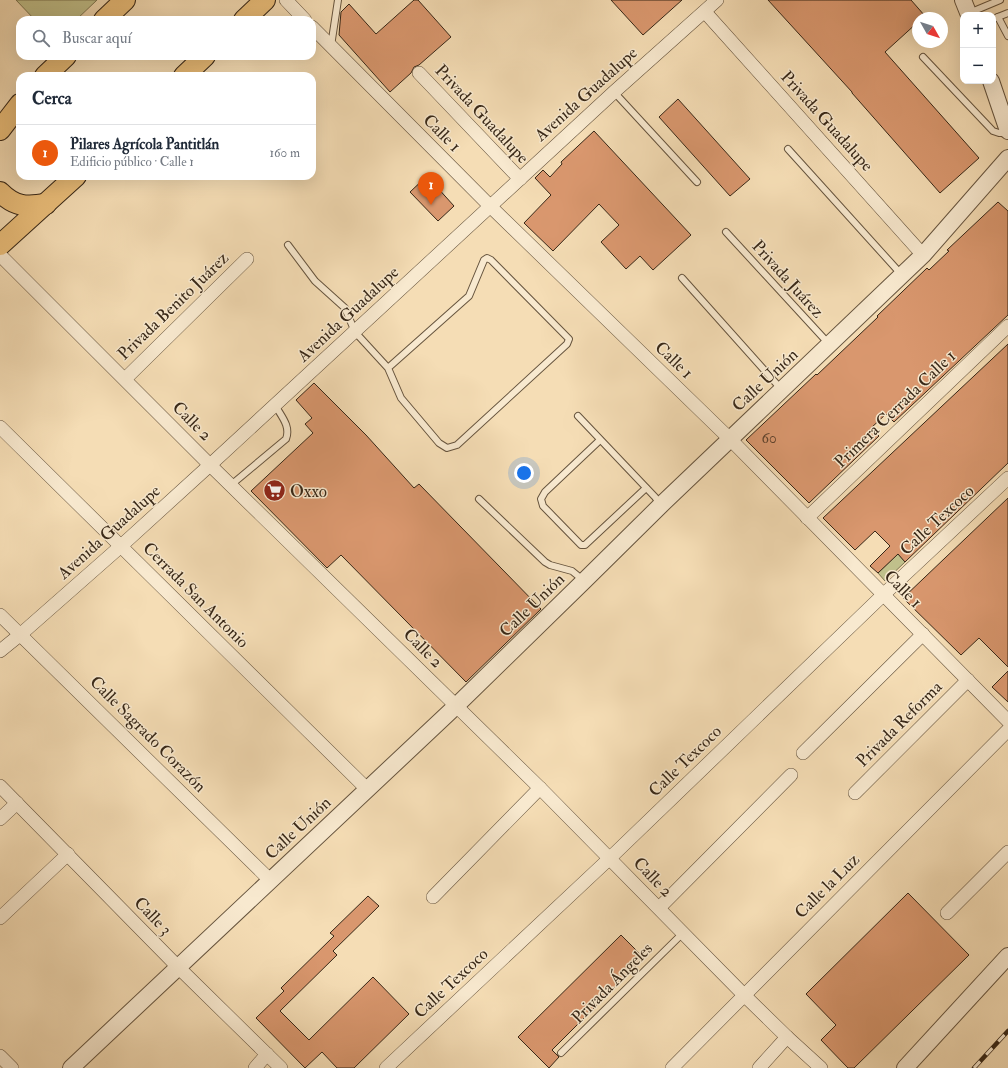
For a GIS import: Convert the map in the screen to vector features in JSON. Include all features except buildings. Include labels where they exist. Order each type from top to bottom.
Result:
[{"type":"main road","points":[[108,16],[125,0]]},
{"type":"main road","points":[[248,16],[265,0]]},
{"type":"main road","points":[[49,72],[62,60]]},
{"type":"main road","points":[[188,72],[201,60]]},
{"type":"main road","points":[[0,130],[16,109]]},
{"type":"main road","points":[[0,245],[72,180]]},
{"type":"main road","points":[[0,192],[7,199],[18,204],[28,206],[46,204]]},
{"type":"street","points":[[286,0],[301,16]]},
{"type":"street","name":"Avenida Guadalupe","points":[[0,651],[121,546],[614,92],[717,0]]},
{"type":"street","name":"Privada Guadalupe","points":[[704,12],[923,255]]},
{"type":"street","name":"Calle 1","points":[[316,31],[490,207],[730,439],[1008,721]]},
{"type":"street","name":"Privada Guadalupe","points":[[419,73],[520,179]]},
{"type":"street","points":[[992,84],[1008,132]]},
{"type":"street","name":"Calle Unión","points":[[71,1068],[456,706],[661,505],[923,255],[1008,158]]},
{"type":"street","name":"Calle 2","points":[[0,255],[210,465],[540,788],[744,995],[821,1068]]},
{"type":"street","name":"Privada Benito Juárez","points":[[125,379],[247,259]]},
{"type":"street","name":"Primera Cerrada Calle 1","points":[[807,518],[1008,326]]},
{"type":"street","name":"Cerrada San Antonio","points":[[0,427],[367,789]]},
{"type":"street","name":"Calle Texcoco","points":[[386,1068],[610,858],[883,595],[1008,478]]},
{"type":"street","name":"Calle Sagrado Corazón","points":[[0,615],[270,880]]},
{"type":"street","points":[[803,752],[923,634]]},
{"type":"street","name":"Privada Reforma","points":[[855,793],[968,680]]},
{"type":"street","name":"Calle la Luz","points":[[672,1068],[1008,730]]},
{"type":"street","points":[[659,908],[790,775]]},
{"type":"street","name":"Calle 3","points":[[0,786],[178,967],[281,1068]]},
{"type":"street","points":[[433,897],[540,788]]},
{"type":"street","points":[[0,819],[17,803]]},
{"type":"street","points":[[947,914],[1008,852]]},
{"type":"street","points":[[0,918],[68,854]]},
{"type":"street","points":[[905,1068],[1008,956]]},
{"type":"street","points":[[759,1068],[787,1037]]},
{"type":"street","points":[[255,1068],[267,1054]]},
{"type":"street","points":[[0,1056],[12,1068]]},
{"type":"lane","points":[[331,47],[338,0]]},
{"type":"lane","points":[[967,9],[1000,0]]},
{"type":"lane","points":[[1008,13],[996,18],[1008,36]]},
{"type":"lane","points":[[924,56],[993,131],[999,133],[1008,132]]},
{"type":"lane","points":[[614,92],[697,182]]},
{"type":"lane","points":[[788,149],[902,275]]},
{"type":"lane","name":"Privada Juárez","points":[[726,232],[829,345]]},
{"type":"lane","points":[[288,245],[315,281],[345,308],[355,332],[388,368],[401,398],[439,443],[447,448],[457,445],[567,344],[569,339],[491,260],[487,258],[484,260],[470,296],[388,368]]},
{"type":"lane","points":[[682,278],[782,390]]},
{"type":"lane","points":[[231,485],[286,439],[288,433],[287,426],[275,405]]},
{"type":"lane","points":[[578,416],[661,505]]},
{"type":"lane","points":[[600,440],[545,492],[541,499],[543,506],[581,545],[585,545],[646,488]]},
{"type":"lane","points":[[479,499],[545,562],[550,565],[572,571],[584,581]]},
{"type":"lane","name":"Privada Ángeles","points":[[562,1054],[682,933]]},
{"type":"green space","points":[[16,0],[97,0],[80,16],[31,16]]},
{"type":"green space","points":[[898,554],[905,562],[885,581],[878,573]]},
{"type":"railway","points":[[974,1068],[1008,1031]]},
{"type":"place","name":"Pilares Agrícola Pantitlán","points":[[431,205]]},
{"type":"place","name":"Oxxo","points":[[274,491]]}]
